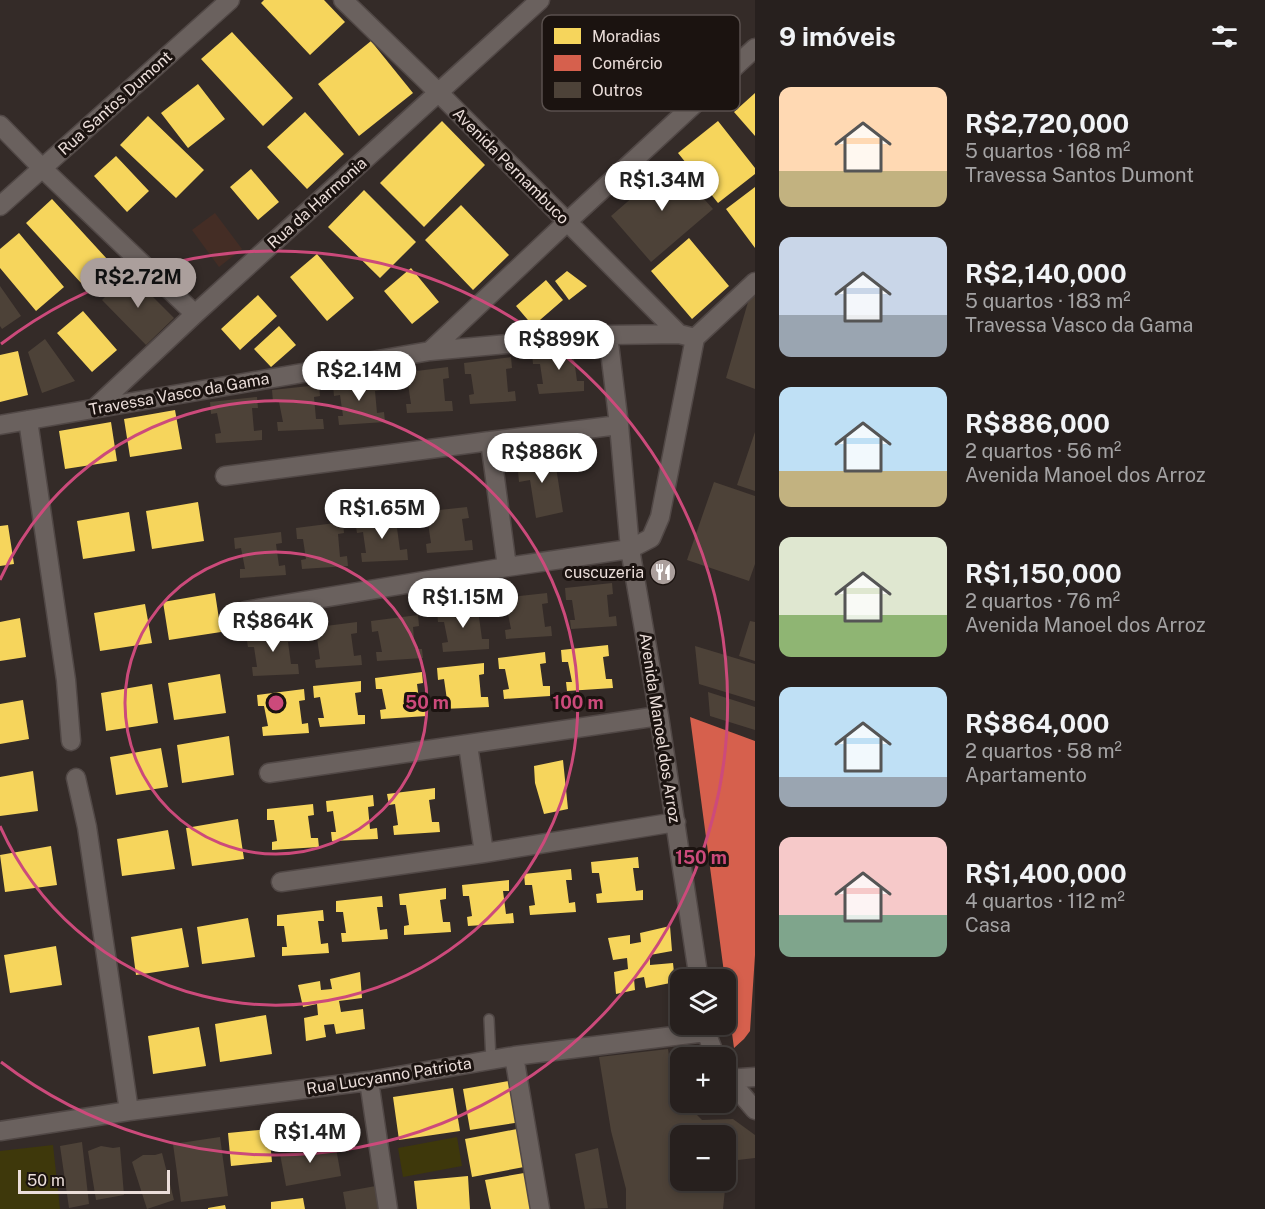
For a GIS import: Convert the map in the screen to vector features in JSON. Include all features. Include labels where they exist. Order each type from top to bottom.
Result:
[{"type":"street","name":"Rua Santos Dumont","points":[[0,206],[230,0]]},
{"type":"street","name":"Avenida Pernambuco","points":[[343,0],[567,222],[687,336]]},
{"type":"street","name":"Rua da Harmonia","points":[[95,408],[540,0]]},
{"type":"street","points":[[740,62],[755,48]]},
{"type":"street","points":[[430,351],[687,111]]},
{"type":"street","points":[[0,125],[195,314]]},
{"type":"street","points":[[245,611],[630,549],[651,538],[660,517],[682,400],[687,336],[755,282]]},
{"type":"street","name":"Travessa Vasco da Gama","points":[[0,425],[430,351],[608,335],[687,336]]},
{"type":"street","name":"Avenida Manoel dos Arroz","points":[[608,335],[630,549],[659,717],[697,969]]},
{"type":"street","points":[[28,420],[66,680],[71,741]]},
{"type":"street","points":[[225,476],[619,425]]},
{"type":"street","points":[[490,441],[507,567]]},
{"type":"street","points":[[269,773],[659,717]]},
{"type":"street","points":[[468,745],[484,854]]},
{"type":"street","points":[[76,778],[87,827],[129,1111]]},
{"type":"street","points":[[281,882],[484,854],[675,822]]},
{"type":"street","name":"Rua Lucyanno Patriota","points":[[0,1131],[129,1111],[369,1081],[514,1056],[670,1033]]},
{"type":"street","points":[[514,1056],[540,1209]]},
{"type":"street","points":[[736,1078],[755,1077]]},
{"type":"street","points":[[369,1081],[388,1209]]},
{"type":"street","points":[[736,1088],[755,1110]]},
{"type":"lane","points":[[489,1019],[491,1060]]},
{"type":"shaded area","points":[[215,213],[242,249],[219,267],[192,230]]},
{"type":"shaded area","points":[[457,1137],[462,1166],[403,1177],[398,1148]]},
{"type":"shaded area","points":[[53,1145],[60,1209],[0,1209],[0,1151]]},
{"type":"building: Moradias","points":[[264,0],[324,0],[345,22],[310,55],[261,3]]},
{"type":"building: Moradias","points":[[232,32],[293,98],[263,126],[201,59]]},
{"type":"building: Moradias","points":[[371,41],[413,93],[359,136],[318,84]]},
{"type":"building: Moradias","points":[[198,84],[225,119],[188,148],[161,113]]},
{"type":"building: Moradias","points":[[755,93],[755,136],[734,112],[740,111],[740,107]]},
{"type":"building: Moradias","points":[[305,112],[344,154],[307,189],[267,147]]},
{"type":"building: Moradias","points":[[148,116],[204,170],[176,198],[120,145]]},
{"type":"building: Moradias","points":[[442,121],[485,165],[424,227],[380,183]]},
{"type":"building: Moradias","points":[[718,121],[755,168],[755,174],[718,203],[678,153]]},
{"type":"building: Moradias","points":[[116,156],[149,191],[127,212],[94,176]]},
{"type":"building: Moradias","points":[[251,169],[279,202],[258,220],[230,187]]},
{"type":"building: Moradias","points":[[755,187],[755,248],[726,209]]},
{"type":"building: Moradias","points":[[364,190],[416,242],[380,278],[328,227]]},
{"type":"building: Moradias","points":[[52,199],[108,260],[82,284],[26,223]]},
{"type":"building: Moradias","points":[[461,205],[509,255],[473,290],[425,240]]},
{"type":"building: Moradias","points":[[19,233],[64,287],[36,311],[0,268],[0,249]]},
{"type":"building: Moradias","points":[[689,238],[729,286],[692,319],[651,271]]},
{"type":"building: Moradias","points":[[317,254],[354,298],[327,321],[290,277]]},
{"type":"building: Moradias","points":[[411,268],[439,302],[412,324],[384,291]]},
{"type":"building: Moradias","points":[[567,271],[587,286],[569,300],[555,281]]},
{"type":"building: Moradias","points":[[546,280],[563,300],[533,326],[516,306]]},
{"type":"building: Moradias","points":[[258,295],[277,316],[240,350],[221,329]]},
{"type":"building: Moradias","points":[[83,311],[117,350],[92,372],[57,333]]},
{"type":"building: Moradias","points":[[279,326],[296,345],[271,367],[254,349]]},
{"type":"building: Moradias","points":[[18,351],[28,395],[0,402],[0,355]]},
{"type":"building: Moradias","points":[[175,410],[182,449],[130,457],[124,419]]},
{"type":"building: Moradias","points":[[111,422],[117,461],[65,469],[59,431]]},
{"type":"building: Moradias","points":[[198,502],[204,541],[152,549],[146,511]]},
{"type":"building: Moradias","points":[[129,512],[135,551],[83,559],[77,521]]},
{"type":"building: Moradias","points":[[8,525],[14,564],[0,566],[0,526]]},
{"type":"building: Moradias","points":[[215,593],[221,632],[169,640],[163,602]]},
{"type":"building: Moradias","points":[[145,604],[152,643],[100,651],[94,613]]},
{"type":"building: Moradias","points":[[20,618],[26,657],[0,661],[0,622]]},
{"type":"building: Moradias","points":[[608,645],[609,656],[603,657],[606,679],[612,679],[613,688],[567,691],[566,682],[572,682],[568,662],[562,662],[561,650]]},
{"type":"building: Moradias","points":[[545,652],[546,663],[540,664],[543,686],[550,686],[550,696],[504,699],[503,690],[509,689],[505,669],[499,669],[498,658]]},
{"type":"building: Moradias","points":[[484,663],[484,674],[479,675],[481,697],[488,697],[489,707],[443,709],[442,700],[447,700],[444,679],[438,680],[437,668]]},
{"type":"building: Moradias","points":[[422,672],[423,683],[417,684],[420,707],[426,706],[427,716],[381,719],[380,710],[386,709],[382,689],[376,689],[375,678]]},
{"type":"building: Moradias","points":[[220,674],[226,713],[174,720],[168,683]]},
{"type":"building: Moradias","points":[[361,681],[361,692],[355,693],[358,715],[365,715],[365,724],[320,727],[318,718],[324,718],[320,697],[314,698],[313,686]]},
{"type":"building: Moradias","points":[[152,684],[158,723],[106,731],[101,693]]},
{"type":"building: Moradias","points":[[304,689],[305,700],[299,701],[302,724],[308,723],[309,733],[263,736],[262,727],[268,726],[264,706],[258,706],[257,695]]},
{"type":"building: Moradias","points":[[23,700],[29,739],[0,744],[0,704]]},
{"type":"building: Moradias","points":[[229,736],[234,775],[182,783],[177,745]]},
{"type":"building: Moradias","points":[[161,748],[168,787],[116,795],[110,757]]},
{"type":"building: Moradias","points":[[563,760],[568,809],[544,814],[535,783],[534,766]]},
{"type":"building: Moradias","points":[[33,771],[38,811],[0,816],[0,777]]},
{"type":"building: Moradias","points":[[435,788],[435,799],[429,800],[432,822],[439,822],[440,832],[394,835],[393,826],[398,825],[395,804],[389,805],[387,794]]},
{"type":"building: Moradias","points":[[373,795],[374,806],[368,807],[370,829],[377,828],[378,839],[332,841],[331,832],[336,832],[333,811],[327,812],[326,801]]},
{"type":"building: Moradias","points":[[313,804],[314,815],[308,816],[311,838],[318,838],[319,847],[272,850],[272,842],[277,841],[274,820],[267,820],[267,809]]},
{"type":"building: Moradias","points":[[238,819],[244,859],[192,866],[186,828]]},
{"type":"building: Moradias","points":[[168,830],[175,869],[122,876],[117,839]]},
{"type":"building: Moradias","points":[[51,846],[57,885],[5,892],[0,855]]},
{"type":"building: Moradias","points":[[638,857],[639,868],[633,868],[636,891],[643,890],[643,900],[597,903],[596,894],[602,893],[599,873],[592,873],[591,862]]},
{"type":"building: Moradias","points":[[571,869],[572,880],[566,880],[569,903],[575,902],[576,912],[530,915],[529,906],[535,905],[532,885],[525,885],[524,874]]},
{"type":"building: Moradias","points":[[509,880],[509,891],[503,891],[506,914],[513,913],[514,923],[468,926],[467,917],[472,916],[469,896],[463,896],[462,885]]},
{"type":"building: Moradias","points":[[446,888],[446,899],[440,900],[443,922],[450,922],[451,932],[404,935],[404,926],[409,925],[406,905],[400,905],[399,894]]},
{"type":"building: Moradias","points":[[382,896],[383,907],[377,907],[380,930],[387,929],[388,939],[342,942],[341,933],[346,933],[343,912],[336,912],[336,901]]},
{"type":"building: Moradias","points":[[323,910],[324,921],[318,921],[321,944],[328,943],[329,953],[282,956],[282,947],[287,947],[284,926],[277,926],[277,915]]},
{"type":"building: Moradias","points":[[248,918],[255,957],[202,964],[197,927]]},
{"type":"building: Moradias","points":[[670,926],[672,951],[650,955],[650,965],[673,963],[674,969],[670,969],[670,983],[646,988],[644,977],[634,979],[635,990],[616,994],[614,972],[628,969],[627,958],[613,960],[608,938],[630,935],[630,944],[641,942],[640,933]]},
{"type":"building: Moradias","points":[[182,928],[189,967],[136,975],[131,937]]},
{"type":"building: Moradias","points":[[56,946],[62,985],[10,993],[4,955]]},
{"type":"building: Moradias","points":[[360,972],[362,998],[339,1001],[341,1012],[363,1009],[365,1029],[336,1034],[334,1024],[324,1025],[326,1037],[306,1041],[304,1018],[318,1015],[317,1004],[303,1007],[298,985],[320,981],[321,990],[332,989],[330,979]]},
{"type":"building: Moradias","points":[[266,1015],[272,1054],[220,1062],[215,1024]]},
{"type":"building: Moradias","points":[[199,1027],[206,1066],[153,1074],[148,1036]]},
{"type":"building: Moradias","points":[[514,1080],[521,1122],[470,1130],[463,1089]]},
{"type":"building: Moradias","points":[[453,1088],[460,1131],[399,1140],[393,1097]]},
{"type":"building: Moradias","points":[[269,1129],[272,1162],[231,1166],[228,1133]]},
{"type":"building: Moradias","points":[[517,1129],[524,1167],[472,1177],[465,1139]]},
{"type":"building: Moradias","points":[[524,1173],[531,1209],[491,1209],[485,1180]]},
{"type":"building: Moradias","points":[[468,1176],[470,1209],[417,1209],[414,1181]]},
{"type":"building: Moradias","points":[[303,1198],[305,1209],[271,1209],[271,1202]]},
{"type":"building: Moradias","points":[[225,1205],[226,1209],[208,1209],[208,1208]]},
{"type":"building: Comércio","points":[[690,717],[755,741],[755,955],[750,1031],[735,1047],[732,1035],[736,1035],[736,969],[724,969]]},
{"type":"building: Outros","points":[[672,163],[713,209],[651,262],[611,216]]},
{"type":"building: Outros","points":[[129,273],[174,318],[146,345],[102,300]]},
{"type":"building: Outros","points":[[0,286],[21,316],[2,329],[0,326]]},
{"type":"building: Outros","points":[[755,295],[755,389],[726,378],[748,302]]},
{"type":"building: Outros","points":[[45,339],[75,381],[42,393],[28,352]]},
{"type":"building: Outros","points":[[579,347],[580,358],[574,359],[577,381],[584,381],[584,391],[539,394],[537,384],[543,384],[540,364],[533,364],[532,353]]},
{"type":"building: Outros","points":[[511,357],[512,368],[506,369],[508,392],[515,391],[516,401],[470,404],[469,395],[474,394],[471,374],[465,374],[464,363]]},
{"type":"building: Outros","points":[[448,367],[449,378],[443,379],[445,401],[452,401],[453,411],[407,413],[406,404],[411,404],[408,384],[402,384],[401,373]]},
{"type":"building: Outros","points":[[380,379],[381,390],[375,391],[377,413],[384,412],[385,422],[339,425],[338,416],[343,416],[340,395],[334,396],[333,385]]},
{"type":"building: Outros","points":[[319,385],[320,396],[314,397],[316,419],[323,419],[324,429],[278,431],[277,422],[283,422],[279,402],[273,402],[272,390]]},
{"type":"building: Outros","points":[[257,397],[258,408],[252,408],[254,431],[262,430],[262,440],[216,443],[215,434],[221,433],[217,413],[211,414],[210,402]]},
{"type":"building: Outros","points":[[755,432],[755,491],[737,485]]},
{"type":"building: Outros","points":[[554,454],[563,512],[536,518],[530,480],[519,482],[517,460]]},
{"type":"building: Outros","points":[[714,482],[755,496],[755,564],[749,581],[687,560]]},
{"type":"building: Outros","points":[[467,507],[469,518],[462,519],[465,541],[472,540],[473,550],[427,553],[426,544],[431,543],[428,523],[421,523],[421,512]]},
{"type":"building: Outros","points":[[403,516],[403,527],[397,528],[400,550],[407,549],[408,560],[362,562],[361,553],[366,553],[363,532],[357,533],[355,521]]},
{"type":"building: Outros","points":[[343,522],[344,533],[338,534],[340,557],[347,556],[348,566],[302,569],[301,560],[306,559],[303,539],[297,539],[296,528]]},
{"type":"building: Outros","points":[[281,532],[282,543],[276,544],[279,566],[285,565],[286,575],[240,578],[240,569],[245,569],[241,548],[235,549],[234,538]]},
{"type":"building: Outros","points":[[612,583],[613,594],[607,595],[609,617],[616,616],[617,626],[571,629],[570,620],[575,620],[572,600],[566,600],[565,588]]},
{"type":"building: Outros","points":[[547,593],[548,603],[542,604],[545,627],[551,626],[552,636],[506,639],[505,630],[511,629],[507,609],[501,609],[500,598]]},
{"type":"building: Outros","points":[[484,605],[485,616],[479,617],[482,639],[489,639],[489,649],[443,652],[442,643],[448,642],[444,622],[438,622],[437,611]]},
{"type":"building: Outros","points":[[418,615],[419,626],[413,627],[415,649],[422,649],[423,658],[377,661],[376,652],[382,652],[378,631],[372,632],[371,621]]},
{"type":"building: Outros","points":[[750,621],[755,622],[755,661],[739,656]]},
{"type":"building: Outros","points":[[357,622],[357,633],[351,634],[354,656],[361,655],[362,665],[316,668],[315,660],[320,659],[317,638],[311,639],[310,628]]},
{"type":"building: Outros","points":[[294,630],[294,641],[288,642],[291,664],[298,664],[299,674],[253,676],[252,667],[257,667],[254,647],[248,647],[246,635]]},
{"type":"building: Outros","points":[[695,646],[755,664],[755,701],[699,684]]},
{"type":"building: Outros","points":[[708,692],[755,707],[755,730],[710,716]]},
{"type":"building: Outros","points":[[668,1049],[670,1113],[695,1113],[702,1120],[733,1119],[755,1135],[755,1158],[736,1160],[736,1125],[670,1125],[670,1191],[725,1191],[723,1209],[626,1209],[626,1189],[611,1131],[599,1057]]},
{"type":"building: Outros","points":[[220,1137],[228,1196],[181,1202],[173,1144]]},
{"type":"building: Outros","points":[[82,1142],[89,1204],[69,1208],[60,1146]]},
{"type":"building: Outros","points":[[320,1144],[325,1148],[336,1148],[341,1176],[286,1186],[280,1154],[291,1152],[295,1145]]},
{"type":"building: Outros","points":[[101,1146],[120,1147],[124,1195],[96,1200],[88,1151]]},
{"type":"building: Outros","points":[[598,1148],[608,1208],[585,1209],[575,1154]]},
{"type":"building: Outros","points":[[162,1153],[174,1200],[147,1209],[132,1162],[143,1155]]},
{"type":"building: Outros","points":[[381,1185],[383,1209],[346,1209],[343,1192]]},
{"type":"place","name":"cuscuzeria","points":[[663,572]]}]
